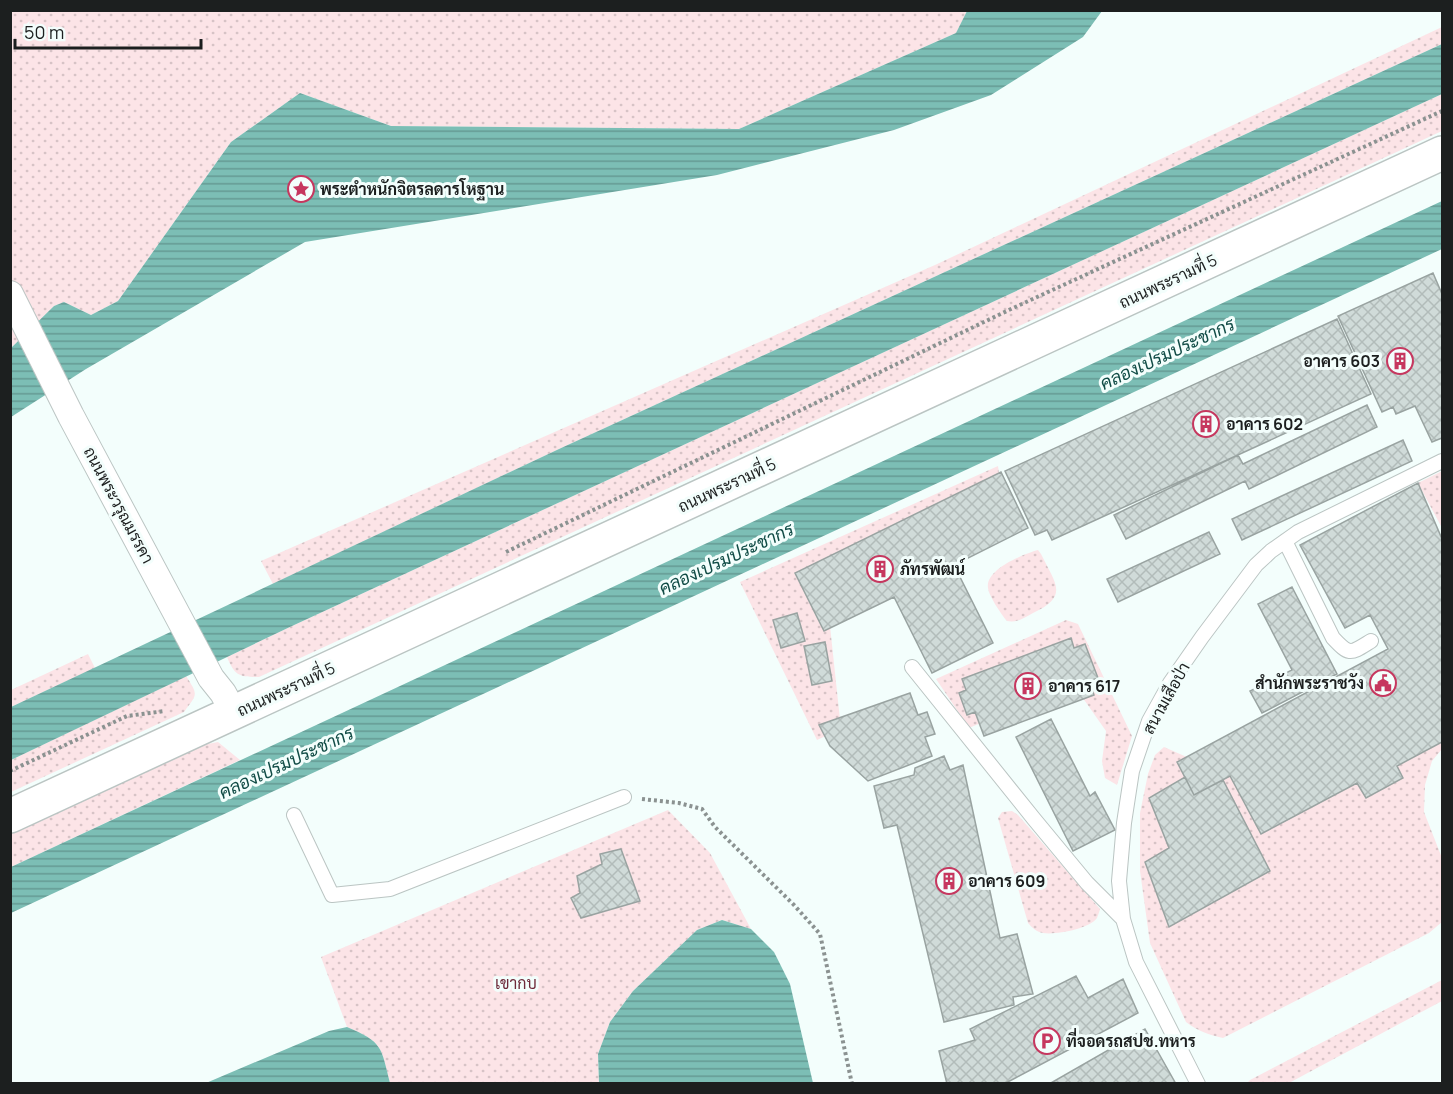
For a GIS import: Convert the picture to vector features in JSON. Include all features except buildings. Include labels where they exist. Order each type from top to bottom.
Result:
[{"type":"main road","name":"ถนนพระรามที่ 5","points":[[10,816],[1443,153]]},
{"type":"street","name":"ถนนพระวรุณมรรคา","points":[[16,304],[71,416],[211,678],[234,713]]},
{"type":"lane","name":"สนามเสือป่า","points":[[1198,1083],[1136,962],[1123,919],[1119,881],[1124,824],[1132,771],[1149,721],[1170,683],[1227,602],[1256,565],[1271,551],[1298,532],[1443,461]]},
{"type":"lane","points":[[1285,541],[1333,638],[1345,650],[1354,651],[1371,641]]},
{"type":"lane","points":[[912,667],[1050,838],[1088,883],[1123,919]]},
{"type":"lane","points":[[294,815],[332,895],[390,889],[624,797]]},
{"type":"path","points":[[504,553],[1011,309],[1443,111]]},
{"type":"path","points":[[10,771],[127,716],[167,711]]},
{"type":"path","points":[[624,797],[679,803],[702,809],[715,827],[820,934],[852,1083]]},
{"type":"green space","points":[[11,11],[967,11],[956,33],[739,129],[391,126],[300,93],[231,142],[118,301],[91,315],[64,302],[54,306],[11,348]]},
{"type":"green space","points":[[1442,27],[1442,44],[559,449],[273,584],[261,561],[935,265]]},
{"type":"green space","points":[[1442,94],[1442,131],[259,677],[238,674],[227,657],[292,626]]},
{"type":"green space","points":[[998,466],[1001,488],[827,598],[841,729],[817,740],[740,582]]},
{"type":"green space","points":[[1442,471],[1442,528],[1418,483]]},
{"type":"green space","points":[[1038,550],[1054,581],[1055,595],[1045,607],[1027,617],[1017,621],[1007,621],[991,596],[988,588],[989,581],[1007,563]]},
{"type":"green space","points":[[1066,620],[1078,624],[1132,736],[1117,785],[1105,778],[1102,761],[1106,731],[1073,684],[969,728],[936,679]]},
{"type":"green space","points":[[88,654],[95,668],[11,707],[11,690]]},
{"type":"green space","points":[[186,676],[195,695],[184,712],[11,792],[11,760]]},
{"type":"green space","points":[[218,742],[240,760],[11,867],[10,834],[203,745]]},
{"type":"green space","points":[[1442,742],[1442,749],[1432,761],[1425,785],[1424,812],[1442,858],[1442,922],[1429,933],[1223,1038],[1213,1036],[1186,1022],[1150,943],[1140,871],[1140,813],[1148,774],[1155,755],[1164,747],[1230,776],[1261,834],[1357,783],[1397,766]]},
{"type":"green space","name":"เขากบ","points":[[668,810],[710,853],[751,929],[722,920],[697,930],[633,991],[610,1022],[598,1054],[599,1083],[390,1083],[379,1047],[368,1037],[347,1027],[321,957]]},
{"type":"green space","points":[[1012,811],[1100,909],[1093,922],[1064,932],[1049,933],[1037,931],[1028,923],[998,818],[1002,812]]},
{"type":"green space","points":[[1442,980],[1442,1001],[1289,1083],[1247,1083],[1250,1080]]},
{"type":"water","points":[[967,11],[1102,11],[1083,37],[991,95],[894,130],[717,175],[305,242],[86,369],[11,417],[11,348],[54,306],[64,302],[91,315],[118,301],[231,142],[300,93],[391,126],[739,129],[956,33]]},
{"type":"water","points":[[1442,44],[1442,94],[292,626],[11,760],[11,707],[559,449]]},
{"type":"water","name":"คลองเปรมประชากร","points":[[1442,201],[1442,249],[11,913],[11,867]]},
{"type":"water","points":[[722,920],[751,929],[774,952],[790,984],[813,1083],[599,1083],[598,1054],[610,1022],[633,991],[697,930]]},
{"type":"water","points":[[347,1027],[368,1037],[379,1047],[390,1083],[206,1083],[329,1031]]},
{"type":"place","name":"พระตำหนักจิตรลดารโหฐาน","points":[[301,189]]},
{"type":"place","name":"อาคาร 603","points":[[1400,361]]},
{"type":"place","name":"อาคาร 602","points":[[1206,424]]},
{"type":"place","name":"ภัทรพัฒน์","points":[[880,569]]},
{"type":"place","name":"สำนักพระราชวัง","points":[[1383,683]]},
{"type":"place","name":"อาคาร 617","points":[[1028,686]]},
{"type":"place","name":"อาคาร 609","points":[[949,881]]},
{"type":"place","name":"ที่จอดรถสปช.ทหาร","points":[[1047,1041]]}]
